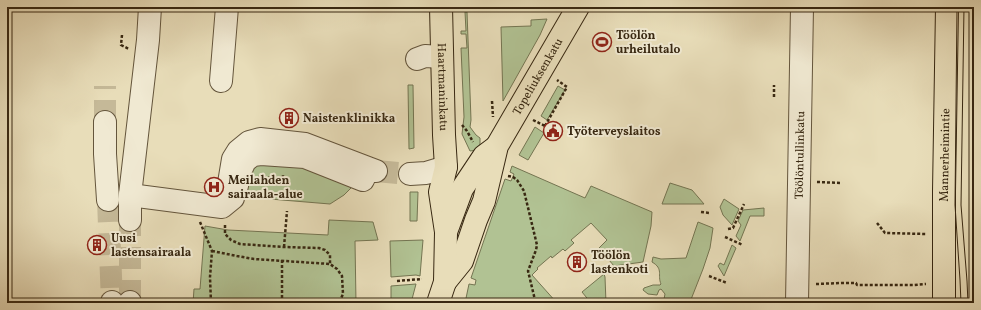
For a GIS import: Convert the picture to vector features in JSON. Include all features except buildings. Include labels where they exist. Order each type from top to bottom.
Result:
[{"type":"main road","name":"Haartmaninkatu","points":[[441,7],[446,167],[440,192],[446,232]]},
{"type":"main road","name":"Topeliuksenkatu","points":[[438,303],[445,282],[446,232],[462,188],[484,156],[487,146],[578,7]]},
{"type":"main road","name":"Mannerheimintie","points":[[944,294],[947,7]]},
{"type":"main road","name":"Topeliuksenkatu","points":[[445,282],[462,261],[484,201],[487,146]]},
{"type":"main road","points":[[446,167],[462,188],[476,220]]},
{"type":"street","points":[[130,220],[130,195],[148,40],[150,7]]},
{"type":"street","points":[[221,82],[227,7]]},
{"type":"street","name":"Töölöntullinkatu","points":[[797,294],[802,7]]},
{"type":"street","points":[[417,59],[425,56],[442,56]]},
{"type":"street","points":[[105,122],[105,154],[108,200]]},
{"type":"street","points":[[239,176],[236,190],[232,194],[228,189],[233,159],[238,151],[249,142],[260,139],[305,144],[369,173]]},
{"type":"street","points":[[410,174],[426,173],[446,167]]},
{"type":"street","points":[[130,195],[228,203]]},
{"type":"path","points":[[533,120],[546,127],[568,87],[556,80]]},
{"type":"path","points":[[774,85],[774,97]]},
{"type":"path","points":[[492,101],[493,119]]},
{"type":"path","points":[[460,123],[467,131],[472,141],[487,146]]},
{"type":"path","points":[[273,173],[272,182],[283,183],[284,174],[278,173]]},
{"type":"path","points":[[504,174],[517,180],[524,191],[537,245],[528,271],[536,303]]},
{"type":"path","points":[[239,176],[273,178]]},
{"type":"path","points":[[828,182],[842,183]]},
{"type":"path","points":[[228,203],[225,212],[225,234],[230,240],[240,244],[319,248],[325,250],[330,255],[330,264]]},
{"type":"path","points":[[728,229],[733,228],[744,204]]},
{"type":"path","points":[[284,247],[287,211]]},
{"type":"path","points":[[701,212],[710,213]]},
{"type":"path","points":[[200,222],[212,251],[210,277],[211,303]]},
{"type":"path","points":[[877,223],[884,233],[928,234]]},
{"type":"path","points":[[725,237],[743,245]]},
{"type":"path","points":[[212,251],[254,259],[330,264],[337,269],[342,276],[344,294],[339,303]]},
{"type":"path","points":[[282,260],[282,303]]},
{"type":"path","points":[[709,276],[727,283]]},
{"type":"path","points":[[397,281],[422,279]]},
{"type":"path","points":[[797,294],[841,283],[856,283],[857,285],[944,294]]},
{"type":"green space","points":[[465,12],[467,12],[470,127],[480,138],[480,144],[477,150],[470,151],[462,134],[464,117],[461,48],[467,48],[466,34],[461,34],[461,31],[466,31]]},
{"type":"green space","points":[[547,19],[540,35],[503,101],[501,27],[531,26],[531,20]]},
{"type":"green space","points":[[408,85],[413,85],[414,148],[409,149]]},
{"type":"green space","points":[[558,86],[565,90],[547,120],[541,116]]},
{"type":"green space","points":[[535,127],[544,133],[528,160],[519,155]]},
{"type":"green space","points":[[253,158],[306,163],[356,183],[344,195],[330,204],[246,197],[240,187]]},
{"type":"green space","points":[[512,166],[585,198],[591,186],[652,212],[651,226],[643,262],[614,266],[599,248],[607,240],[591,223],[571,240],[574,243],[565,251],[563,249],[552,258],[551,256],[537,268],[538,269],[532,275],[557,303],[465,303],[469,284],[475,285],[476,280],[471,278],[505,179],[511,181],[514,174],[510,172]]},
{"type":"green space","points":[[670,183],[692,190],[704,204],[662,204]]},
{"type":"green space","points":[[410,192],[418,192],[417,221],[410,221]]},
{"type":"green space","points":[[724,199],[739,209],[732,225],[723,215],[720,207]]},
{"type":"green space","points":[[764,208],[764,216],[750,216],[740,241],[736,236],[741,225],[738,221],[743,210]]},
{"type":"green space","points":[[329,220],[373,222],[378,240],[355,241],[356,303],[193,303],[194,289],[200,289],[205,226],[228,230],[328,235]]},
{"type":"green space","points":[[698,222],[713,228],[710,248],[690,302],[658,303],[664,299],[665,294],[661,289],[657,295],[648,294],[643,290],[644,288],[653,285],[661,284],[658,267],[652,262],[653,257],[661,259],[686,258]]},
{"type":"green space","points":[[423,240],[420,276],[391,277],[390,241]]},
{"type":"green space","points":[[732,245],[736,248],[724,276],[718,266],[720,263],[724,265]]},
{"type":"green space","points":[[604,274],[606,303],[591,303],[582,292]]},
{"type":"green space","points":[[416,284],[411,303],[391,303],[391,286]]},
{"type":"tunnel","points":[[105,86],[105,122]]},
{"type":"tunnel","points":[[376,171],[410,174]]},
{"type":"tunnel","points":[[108,200],[112,302]]},
{"type":"tunnel","points":[[130,220],[130,302]]},
{"type":"tram line","points":[[957,7],[955,205],[961,303]]},
{"type":"tram line","points":[[964,7],[961,205],[968,303]]},
{"type":"place","name":"Töölön urheilutalo","points":[[602,42]]},
{"type":"place","name":"Naistenklinikka","points":[[289,118]]},
{"type":"place","name":"Työterveyslaitos","points":[[553,131]]},
{"type":"place","name":"Meilahden sairaala-alue","points":[[214,187]]},
{"type":"place","name":"Uusi lastensairaala","points":[[97,245]]},
{"type":"place","name":"Töölön lastenkoti","points":[[577,262]]}]
